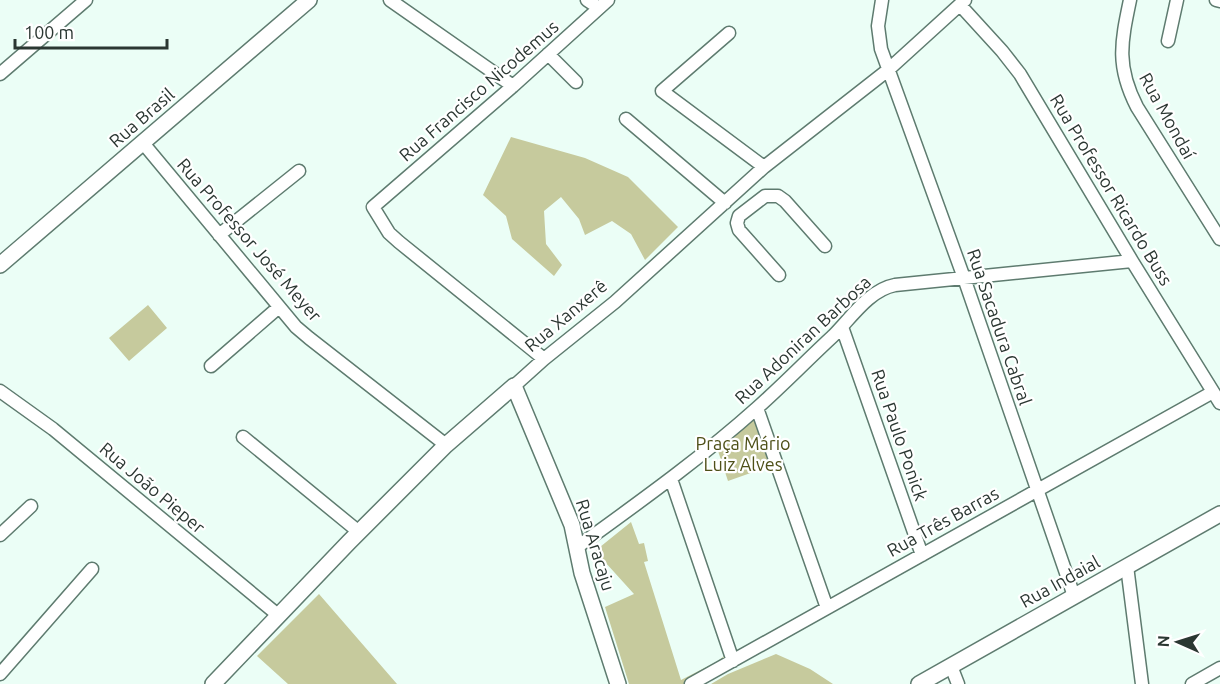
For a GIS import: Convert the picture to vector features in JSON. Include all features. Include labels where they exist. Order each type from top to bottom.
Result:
[{"type":"street","points":[[0,74],[86,0]]},
{"type":"street","name":"Rua Brasil","points":[[0,265],[309,0]]},
{"type":"street","points":[[390,0],[513,86]]},
{"type":"street","points":[[587,0],[603,4]]},
{"type":"street","name":"Rua Sacadura Cabral","points":[[882,0],[879,12],[879,36],[888,70],[964,279],[1074,596]]},
{"type":"street","name":"Rua Mondaí","points":[[1130,0],[1122,45],[1123,69],[1129,91],[1220,239]]},
{"type":"street","points":[[1168,41],[1177,0]]},
{"type":"street","name":"Rua Xanxerê","points":[[213,684],[358,532],[446,445],[544,359],[615,302],[764,167],[888,70],[962,2]]},
{"type":"street","name":"Rua Professor Ricardo Buss","points":[[962,2],[1020,74],[1217,397]]},
{"type":"street","name":"Rua Francisco Nicodemus","points":[[544,359],[399,242],[389,233],[373,207],[513,86],[603,4]]},
{"type":"street","points":[[729,33],[662,91],[764,167]]},
{"type":"street","points":[[549,54],[576,82]]},
{"type":"street","points":[[626,119],[725,203]]},
{"type":"street","name":"Rua Professor José Meyer","points":[[143,143],[297,327],[446,445]]},
{"type":"street","points":[[219,235],[299,171]]},
{"type":"street","points":[[744,186],[759,200]]},
{"type":"street","points":[[779,275],[739,230],[737,223],[740,216],[765,196],[778,196],[785,201],[825,246]]},
{"type":"street","name":"Rua Adoniran Barbosa","points":[[576,548],[671,479],[757,408],[873,295],[887,286],[1132,261]]},
{"type":"street","points":[[211,366],[279,307]]},
{"type":"street","name":"Rua Paulo Ponick","points":[[842,327],[922,555]]},
{"type":"street","name":"Rua Aracaju","points":[[514,386],[572,525],[582,573],[618,684]]},
{"type":"street","name":"Rua João Pieper","points":[[0,391],[53,429],[278,615]]},
{"type":"street","name":"Rua Três Barras","points":[[691,684],[1038,490],[1217,397]]},
{"type":"street","points":[[757,408],[827,608]]},
{"type":"street","points":[[243,437],[358,532]]},
{"type":"street","points":[[671,479],[733,661]]},
{"type":"street","points":[[0,535],[31,506]]},
{"type":"street","name":"Rua Indaial","points":[[919,684],[1220,514]]},
{"type":"street","points":[[1127,566],[1142,684]]},
{"type":"street","points":[[0,674],[92,569]]},
{"type":"street","points":[[951,666],[958,684]]},
{"type":"street","points":[[1192,684],[1220,668]]},
{"type":"green space","points":[[511,137],[585,158],[628,177],[678,227],[645,260],[631,234],[612,221],[585,235],[579,219],[561,197],[544,211],[546,244],[562,265],[554,276],[512,239],[506,216],[483,195]]},
{"type":"green space","points":[[148,305],[167,328],[129,361],[109,338]]},
{"type":"green space","name":"Praça Mário Luiz Alves","points":[[754,419],[770,466],[728,481],[718,451]]},
{"type":"green space","points":[[631,522],[639,544],[644,543],[648,561],[644,562],[681,680],[724,656],[723,661],[688,684],[629,684],[605,607],[634,594],[595,551]]},
{"type":"green space","points":[[319,594],[397,684],[288,684],[257,656]]},
{"type":"green space","points":[[776,654],[810,669],[833,684],[711,684],[728,674]]}]
